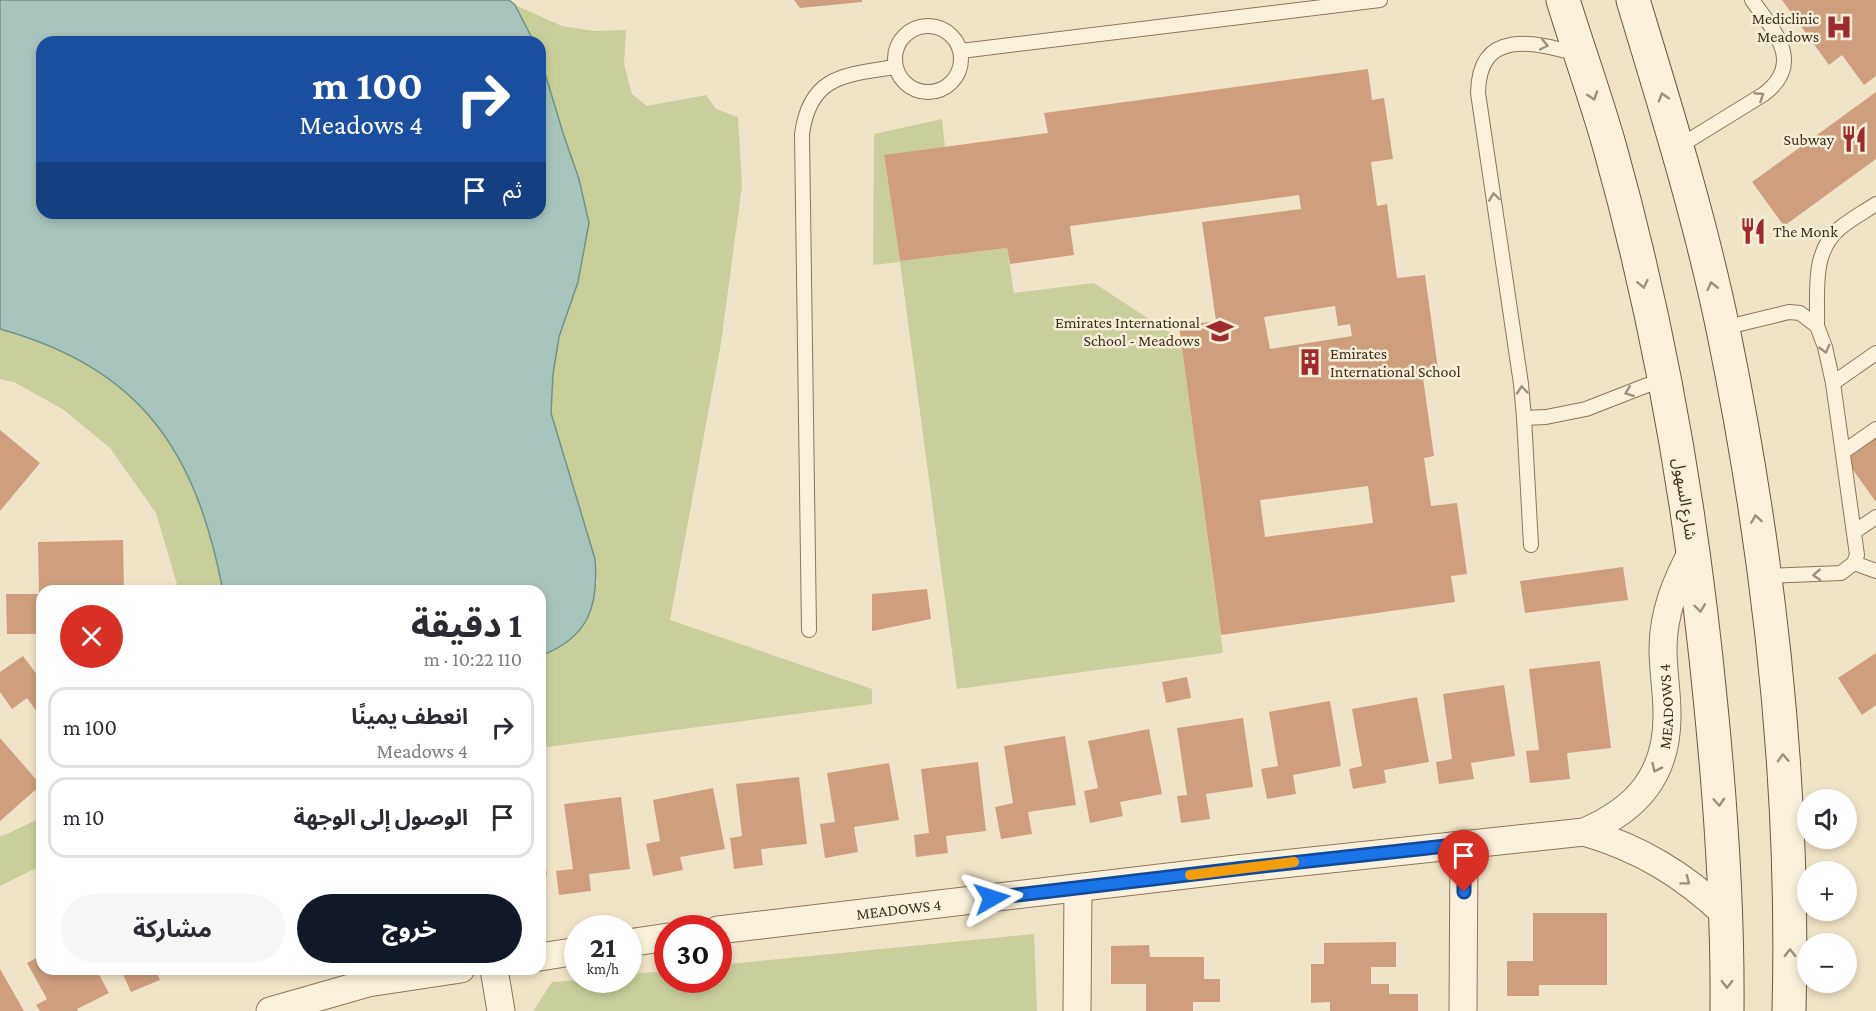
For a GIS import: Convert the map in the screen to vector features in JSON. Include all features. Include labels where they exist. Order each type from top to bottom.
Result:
[{"type":"main road","name":"شارع السهول","points":[[1563,0],[1610,147],[1636,255],[1663,379],[1693,550],[1719,787],[1726,915],[1727,1011]]},
{"type":"main road","points":[[1634,0],[1678,147],[1723,328],[1765,576],[1775,652],[1787,826],[1789,1011]]},
{"type":"street","name":"MEADOWS 4","points":[[732,928],[1245,868],[1584,832],[1608,822],[1629,806],[1646,787],[1659,765],[1666,740],[1667,714],[1663,650],[1665,623],[1680,573],[1693,550]]},
{"type":"street","name":"MEADOWS 4","points":[[1584,832],[1611,840],[1661,864],[1684,878],[1726,915]]},
{"type":"street","points":[[1463,1011],[1464,844]]},
{"type":"street","points":[[1077,1011],[1078,889]]},
{"type":"street","points":[[546,956],[564,953]]},
{"type":"street","points":[[270,1011],[368,983],[421,975]]},
{"type":"street","points":[[495,975],[501,1011]]},
{"type":"lane","points":[[960,51],[1380,0]]},
{"type":"lane","points":[[1678,147],[1764,94],[1780,78],[1784,68],[1782,45],[1752,0]]},
{"type":"lane","points":[[919,26],[932,26],[945,30],[955,39],[960,51],[961,64],[957,76],[948,86],[936,91],[923,92],[910,88],[900,79],[894,67],[894,54],[898,42],[907,32],[919,26]]},
{"type":"lane","points":[[1531,545],[1521,384],[1478,93],[1478,78],[1483,65],[1492,54],[1508,45],[1526,42],[1579,55]]},
{"type":"lane","points":[[809,630],[802,134],[804,117],[810,101],[835,79],[850,74],[894,67]]},
{"type":"lane","points":[[1765,576],[1841,573],[1854,563],[1857,555],[1833,383],[1825,347],[1817,326],[1818,271],[1821,255],[1828,240],[1840,228],[1876,204]]},
{"type":"lane","points":[[1723,328],[1789,312],[1800,313],[1817,326]]},
{"type":"lane","points":[[1833,383],[1876,353]]},
{"type":"lane","points":[[1524,418],[1546,417],[1586,409],[1663,379]]},
{"type":"lane","points":[[1843,452],[1876,429]]},
{"type":"lane","points":[[1854,532],[1876,517]]},
{"type":"lane","points":[[1854,563],[1876,572]]},
{"type":"green space","points":[[515,5],[562,26],[594,31],[626,30],[624,64],[632,94],[647,106],[706,95],[716,109],[738,117],[742,186],[721,343],[670,620],[872,689],[872,704],[546,747],[546,654],[549,653],[597,584],[595,559],[551,413],[553,374],[559,337],[578,282],[589,223],[579,179],[546,77],[546,36],[531,36]]},
{"type":"green space","points":[[942,119],[945,147],[884,156],[900,261],[1007,248],[1014,293],[1094,283],[1181,340],[1223,653],[957,689],[900,262],[873,265],[874,134]]},
{"type":"green space","points":[[0,329],[49,346],[91,367],[126,393],[155,422],[178,457],[197,497],[222,585],[177,585],[156,513],[110,448],[64,410],[14,382],[0,379]]},
{"type":"green space","points":[[36,820],[36,868],[0,886],[0,836]]},
{"type":"green space","points":[[1034,934],[1037,1011],[533,1011],[552,982],[564,981],[564,993],[642,993],[642,973],[654,972],[654,993],[732,993],[732,964]]},
{"type":"water","points":[[0,0],[509,0],[515,5],[531,36],[36,36],[36,219],[546,219],[546,77],[579,179],[589,223],[578,282],[559,337],[553,374],[551,413],[595,559],[595,592],[587,619],[580,630],[569,640],[546,653],[546,585],[222,585],[197,497],[178,457],[155,422],[126,393],[91,367],[49,346],[0,329]]},
{"type":"building","points":[[794,0],[862,0],[862,2],[800,8]]},
{"type":"building","name":"Mediclinic Meadows","points":[[1782,0],[1876,0],[1876,76],[1864,85],[1842,55],[1829,65]]},
{"type":"building","name":"Emirates International School","points":[[1368,69],[1372,100],[1384,98],[1393,159],[1371,162],[1377,206],[1387,204],[1397,278],[1425,275],[1439,376],[1423,378],[1434,456],[1424,458],[1431,506],[1457,503],[1467,574],[1451,576],[1455,602],[1221,635],[1179,326],[1216,321],[1202,222],[1301,209],[1299,195],[1070,226],[1074,255],[1010,264],[1007,248],[900,261],[884,155],[1048,133],[1044,113]],"holes":[[[1335,306],[1338,326],[1350,324],[1352,336],[1270,349],[1264,317]],[[1368,486],[1373,523],[1265,537],[1260,500]]]},
{"type":"building","points":[[1876,92],[1876,159],[1784,226],[1752,182]]},
{"type":"building","points":[[0,430],[40,463],[0,511]]},
{"type":"building","points":[[1876,438],[1876,502],[1846,460]]},
{"type":"building","points":[[123,540],[124,585],[39,585],[38,542]]},
{"type":"building","points":[[1623,567],[1628,600],[1525,613],[1520,581]]},
{"type":"building","points":[[927,589],[931,619],[872,631],[872,594]]},
{"type":"building","points":[[6,594],[36,594],[36,634],[7,634]]},
{"type":"building","points":[[1876,653],[1876,705],[1862,715],[1838,678]]},
{"type":"building","points":[[23,656],[36,673],[36,711],[27,698],[12,709],[0,692],[0,672]]},
{"type":"building","points":[[1600,661],[1611,748],[1567,753],[1570,779],[1530,783],[1526,751],[1539,750],[1529,669]]},
{"type":"building","points":[[1187,677],[1191,698],[1166,703],[1162,682]]},
{"type":"building","points":[[1504,685],[1515,756],[1471,763],[1474,779],[1439,784],[1436,762],[1452,759],[1443,694]]},
{"type":"building","points":[[1417,697],[1429,762],[1384,770],[1386,783],[1353,789],[1349,769],[1362,766],[1352,709]]},
{"type":"building","points":[[1330,701],[1341,766],[1293,775],[1296,794],[1267,799],[1261,769],[1278,766],[1269,712]]},
{"type":"building","points":[[1243,718],[1253,787],[1206,794],[1210,819],[1181,823],[1177,796],[1187,795],[1177,728]]},
{"type":"building","points":[[1149,729],[1162,794],[1120,802],[1123,816],[1090,823],[1084,791],[1098,788],[1088,741]]},
{"type":"building","points":[[1065,736],[1076,805],[1028,812],[1032,834],[1001,839],[995,807],[1013,803],[1004,746]]},
{"type":"building","points":[[0,738],[36,779],[36,789],[0,821]]},
{"type":"building","points":[[978,762],[986,831],[946,836],[948,853],[916,857],[914,835],[929,833],[921,769]]},
{"type":"building","points":[[889,763],[899,820],[854,827],[858,852],[825,858],[820,824],[835,822],[827,773]]},
{"type":"building","points":[[799,777],[807,844],[761,849],[763,865],[734,869],[730,838],[742,836],[736,784]]},
{"type":"building","points":[[713,788],[725,849],[680,857],[683,870],[653,876],[646,844],[660,841],[653,800]]},
{"type":"building","points":[[621,797],[630,869],[589,874],[591,891],[559,895],[556,871],[573,869],[564,804]]},
{"type":"building","points":[[1533,913],[1607,913],[1607,985],[1539,985],[1539,996],[1507,996],[1507,961],[1533,961]]},
{"type":"building","points":[[1396,942],[1396,967],[1371,967],[1371,984],[1389,984],[1389,994],[1418,994],[1418,1011],[1330,1011],[1330,1002],[1311,1003],[1311,964],[1324,964],[1324,943]]},
{"type":"building","points":[[1149,945],[1150,957],[1204,957],[1204,979],[1220,979],[1220,1002],[1193,1002],[1193,1011],[1146,1011],[1146,984],[1111,984],[1111,946]]},
{"type":"building","points":[[36,958],[36,975],[99,975],[109,993],[77,1009],[78,1011],[40,1011],[36,1005],[47,999],[27,963]]},
{"type":"building","points":[[0,969],[24,1011],[0,1011]]},
{"type":"building","points":[[123,975],[158,975],[160,980],[131,992]]},
{"type":"slow traffic","points":[[1190,875],[1294,862]]},
{"type":"place","name":"Mediclinic Meadows","points":[[1839,27]]},
{"type":"place","name":"Subway","points":[[1854,139]]},
{"type":"place","name":"The Monk","points":[[1753,231]]},
{"type":"place","name":"Emirates International School - Meadows","points":[[1220,331]]},
{"type":"place","name":"Emirates International School","points":[[1310,362]]},
{"type":"route","points":[[992,898],[1464,844],[1464,892]]}]
